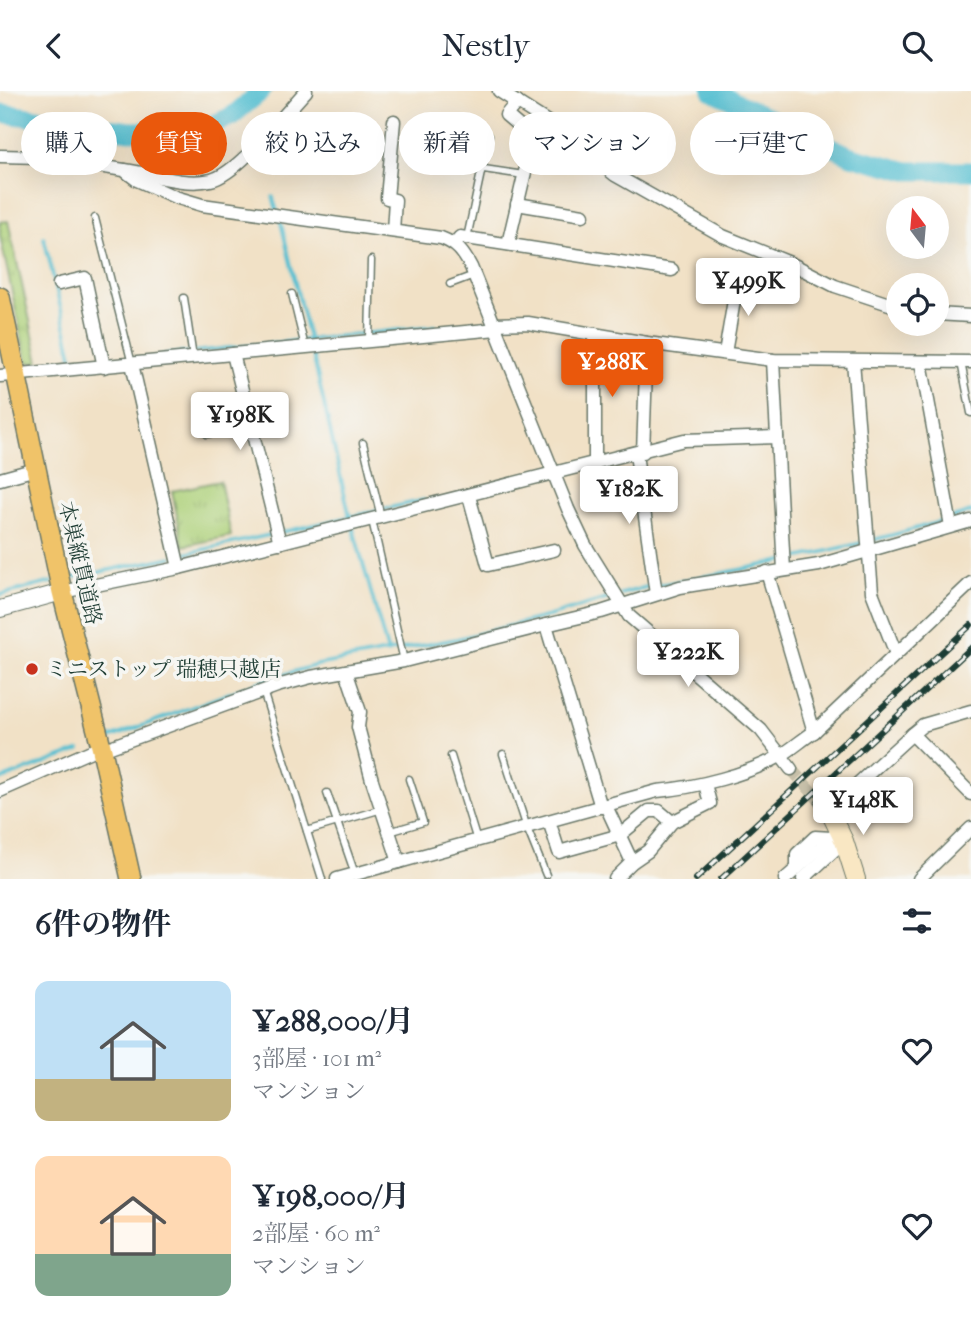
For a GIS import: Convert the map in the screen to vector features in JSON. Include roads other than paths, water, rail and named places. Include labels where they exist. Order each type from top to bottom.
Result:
[{"type":"main road","name":"本巣縦貫道路","points":[[0,297],[9,376]]},
{"type":"main road","name":"本巣縦貫道路","points":[[0,337],[58,594],[131,879]]},
{"type":"main road","name":"本巣縦貫道路","points":[[97,750],[120,879]]},
{"type":"main road","points":[[826,807],[856,879]]},
{"type":"street","points":[[0,156],[40,157],[193,182],[210,181],[222,177],[238,165],[306,91]]},
{"type":"street","points":[[499,91],[554,126],[615,175],[723,236],[790,263],[835,286],[886,303]]},
{"type":"street","points":[[509,118],[506,115],[517,103]]},
{"type":"street","points":[[393,232],[395,200],[387,198],[394,121]]},
{"type":"street","points":[[124,170],[137,180],[175,197],[202,205],[441,238],[462,251],[496,326],[585,545],[620,605],[641,628],[761,730],[791,769]]},
{"type":"street","points":[[508,244],[524,175]]},
{"type":"street","points":[[517,204],[583,215]]},
{"type":"street","points":[[454,244],[460,237],[672,270]]},
{"type":"street","points":[[726,353],[738,277]]},
{"type":"street","points":[[60,284],[85,278],[104,367]]},
{"type":"street","points":[[949,315],[971,316]]},
{"type":"street","points":[[9,376],[528,323],[773,360],[966,362]]},
{"type":"street","points":[[595,334],[595,464]]},
{"type":"street","points":[[647,343],[639,453],[656,594]]},
{"type":"street","points":[[233,354],[279,543]]},
{"type":"street","points":[[773,360],[783,570]]},
{"type":"street","points":[[853,361],[872,592],[896,654]]},
{"type":"street","points":[[921,362],[951,526]]},
{"type":"street","points":[[132,364],[178,568]]},
{"type":"street","points":[[0,610],[470,496],[684,440],[777,437]]},
{"type":"street","points":[[0,479],[32,470]]},
{"type":"street","points":[[470,496],[488,565],[554,550]]},
{"type":"street","points":[[0,791],[97,750],[263,691],[311,677],[404,661],[680,587],[818,565],[971,521]]},
{"type":"street","points":[[767,572],[814,732]]},
{"type":"street","points":[[337,879],[657,791],[705,783],[780,756],[814,732],[971,583]]},
{"type":"street","points":[[546,625],[604,806],[632,862]]},
{"type":"street","points":[[346,671],[360,712],[358,727],[399,862]]},
{"type":"street","points":[[826,807],[923,726],[971,711]]},
{"type":"street","points":[[912,734],[971,795]]},
{"type":"street","points":[[615,879],[648,851],[672,822],[710,803],[705,783]]},
{"type":"street","points":[[549,821],[559,852],[620,835],[649,811],[659,811],[672,822]]},
{"type":"street","points":[[919,879],[971,828]]},
{"type":"street","points":[[800,874],[797,854],[815,837],[838,837]]},
{"type":"street","points":[[785,879],[800,874],[838,837]]},
{"type":"lane","points":[[467,238],[481,175]]},
{"type":"lane","points":[[95,218],[132,364]]},
{"type":"lane","points":[[369,340],[372,260]]},
{"type":"lane","points":[[450,284],[474,275]]},
{"type":"lane","points":[[292,294],[305,347]]},
{"type":"lane","points":[[184,297],[193,358]]},
{"type":"lane","points":[[966,362],[971,413]]},
{"type":"lane","points":[[207,434],[251,427]]},
{"type":"lane","points":[[363,443],[404,661]]},
{"type":"lane","points":[[263,691],[321,879]]},
{"type":"lane","points":[[503,754],[527,828],[546,875]]},
{"type":"lane","points":[[451,756],[477,841]]},
{"type":"lane","points":[[389,832],[424,822],[409,779]]},
{"type":"lane","points":[[327,793],[355,874]]},
{"type":"lane","points":[[307,831],[382,809]]},
{"type":"waterway","points":[[0,113],[130,131],[177,130],[210,126],[232,116],[262,91]]},
{"type":"waterway","points":[[712,91],[851,156],[907,171],[971,171]]},
{"type":"waterway","points":[[273,197],[277,211]]},
{"type":"waterway","points":[[280,219],[310,344]]},
{"type":"waterway","points":[[44,238],[74,364]]},
{"type":"waterway","points":[[162,355],[435,326]]},
{"type":"waterway","points":[[312,351],[350,518]]},
{"type":"waterway","points":[[282,532],[424,500]]},
{"type":"waterway","points":[[658,585],[816,554],[971,512]]},
{"type":"waterway","points":[[353,528],[388,653]]},
{"type":"waterway","points":[[179,555],[274,534]]},
{"type":"waterway","points":[[66,579],[172,557]]},
{"type":"waterway","points":[[0,595],[52,582]]},
{"type":"waterway","points":[[621,594],[650,586]]},
{"type":"waterway","points":[[107,739],[267,679],[317,665],[456,639],[613,597]]},
{"type":"waterway","points":[[0,780],[80,750]]},
{"type":"tunnel","points":[[791,769],[822,803]]},
{"type":"railway","points":[[696,879],[971,625]]},
{"type":"railway","points":[[721,879],[971,648]]},
{"type":"place","name":"ミニストップ 瑞穂只越店","points":[[32,669]]}]
